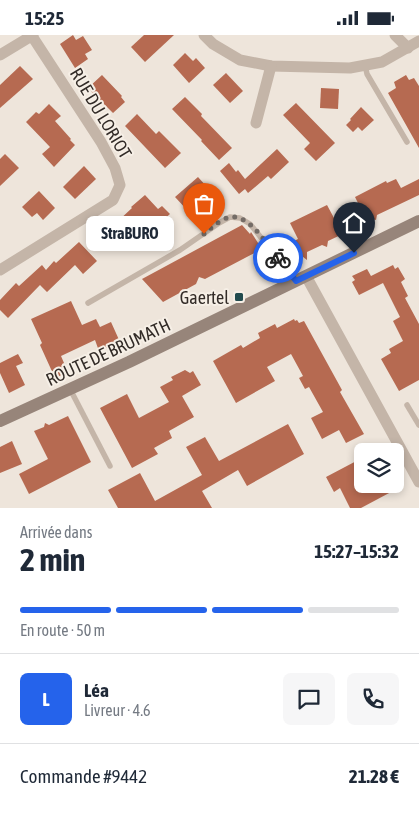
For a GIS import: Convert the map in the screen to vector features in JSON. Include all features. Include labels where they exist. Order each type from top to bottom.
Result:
[{"type":"main road","name":"ROUTE DE BRUMATH","points":[[0,421],[129,362],[419,221]]},
{"type":"street","points":[[0,55],[33,35]]},
{"type":"street","name":"RUE DU LORIOT","points":[[0,270],[113,200],[120,185],[115,168],[101,142],[33,35]]},
{"type":"street","points":[[204,35],[213,44],[240,60],[271,66],[350,68],[382,62],[419,41]]},
{"type":"street","points":[[395,35],[408,48]]},
{"type":"street","points":[[256,123],[271,66]]},
{"type":"street","points":[[301,279],[419,482]]},
{"type":"lane","points":[[365,65],[367,74],[408,142]]},
{"type":"lane","points":[[88,303],[230,217],[240,218],[250,224],[301,279]]},
{"type":"lane","points":[[70,389],[110,466]]},
{"type":"lane","points":[[408,405],[419,425]]},
{"type":"building","points":[[73,35],[76,40],[83,36],[92,50],[85,54],[88,59],[75,68],[60,44]]},
{"type":"building","points":[[144,35],[174,35],[145,62],[131,47]]},
{"type":"building","points":[[185,53],[193,61],[196,58],[205,68],[189,83],[173,65]]},
{"type":"building","points":[[20,66],[33,79],[0,108],[0,85]]},
{"type":"building","points":[[226,73],[243,91],[230,103],[213,85]]},
{"type":"building","points":[[102,75],[122,96],[125,102],[113,113],[88,88]]},
{"type":"building","points":[[406,75],[409,80],[414,78],[419,86],[419,148],[388,93],[396,88],[394,82]]},
{"type":"building","points":[[321,88],[339,89],[338,109],[320,108]]},
{"type":"building","points":[[185,97],[232,148],[219,160],[172,109]]},
{"type":"building","points":[[296,103],[335,143],[316,161],[304,149],[310,143],[283,115]]},
{"type":"building","points":[[49,104],[61,116],[55,121],[75,145],[54,167],[42,154],[50,147],[26,122],[36,112],[39,114]]},
{"type":"building","points":[[361,107],[374,120],[362,131],[358,127],[353,132],[346,125]]},
{"type":"building","points":[[137,114],[156,134],[159,131],[181,153],[165,168],[125,126]]},
{"type":"building","points":[[277,149],[289,162],[271,179],[268,176],[248,193],[245,189],[239,194],[220,171],[229,163],[245,179]]},
{"type":"building","points":[[5,154],[19,168],[0,186],[0,159]]},
{"type":"building","points":[[84,166],[96,179],[75,199],[63,187]]},
{"type":"building","points":[[198,177],[215,196],[203,207],[198,202],[188,211],[175,197]]},
{"type":"building","points":[[396,179],[401,188],[419,179],[419,195],[377,215],[376,220],[349,212],[357,226],[352,229],[351,233],[347,232],[328,241],[327,247],[322,245],[307,252],[307,260],[298,253],[292,242],[298,239],[290,223],[327,205],[334,218],[359,205],[355,197],[386,181],[387,183]]},
{"type":"building","points":[[39,191],[55,208],[43,220],[37,213],[32,217],[22,207]]},
{"type":"building","points":[[145,195],[158,209],[162,206],[170,214],[160,223],[162,226],[155,232],[144,222],[114,249],[102,236]]},
{"type":"building","points":[[242,225],[250,234],[251,232],[262,249],[205,279],[199,277],[196,284],[163,302],[142,279]]},
{"type":"building","points":[[79,242],[97,261],[83,274],[75,265],[47,292],[40,285],[8,318],[0,310],[0,300],[16,283],[19,286],[42,265],[46,270],[54,261],[56,263]]},
{"type":"building","points":[[393,265],[395,269],[398,267],[405,279],[401,282],[408,296],[405,298],[419,324],[419,380],[399,391],[381,359],[391,353],[389,349],[403,341],[393,321],[400,317],[383,283],[359,295],[352,282],[355,280],[352,276],[367,269],[371,276]]},
{"type":"building","points":[[71,301],[82,325],[96,319],[100,327],[111,322],[120,342],[99,351],[95,340],[61,356],[66,373],[55,378],[31,319]]},
{"type":"building","points":[[294,319],[299,323],[304,321],[342,390],[340,392],[364,434],[346,443],[339,430],[322,439],[311,418],[323,412],[309,387],[305,389],[299,378],[303,376],[291,354],[267,367],[275,381],[236,403],[213,361],[241,345],[243,348],[260,338],[258,333],[275,324],[277,328]]},
{"type":"building","points":[[18,354],[23,363],[16,366],[25,385],[9,393],[0,373],[0,363]]},
{"type":"building","points":[[185,370],[190,373],[193,371],[201,385],[182,396],[194,417],[169,431],[172,438],[154,448],[158,454],[132,468],[100,408],[127,394],[139,418],[169,402],[160,387],[173,380],[171,377]]},
{"type":"building","points":[[68,416],[91,462],[29,494],[19,474],[48,459],[34,431],[44,427],[45,423],[49,425]]},
{"type":"building","points":[[288,424],[304,454],[247,486],[238,470],[202,491],[212,508],[118,508],[108,490],[140,473],[155,501],[202,475],[186,447],[205,437],[219,461]]},
{"type":"building","points":[[12,441],[22,464],[0,473],[0,447]]},
{"type":"building","points":[[354,462],[354,493],[389,493],[361,508],[350,508],[340,488],[334,492],[326,477]]},
{"type":"way so far","points":[[204,234],[230,217],[240,218],[250,224],[278,258]]},
{"type":"place","name":"StraBURO","points":[[204,234]]},
{"type":"place","name":"Gaertel","points":[[239,297]]},
{"type":"route","points":[[278,258],[296,281],[354,253]]}]
